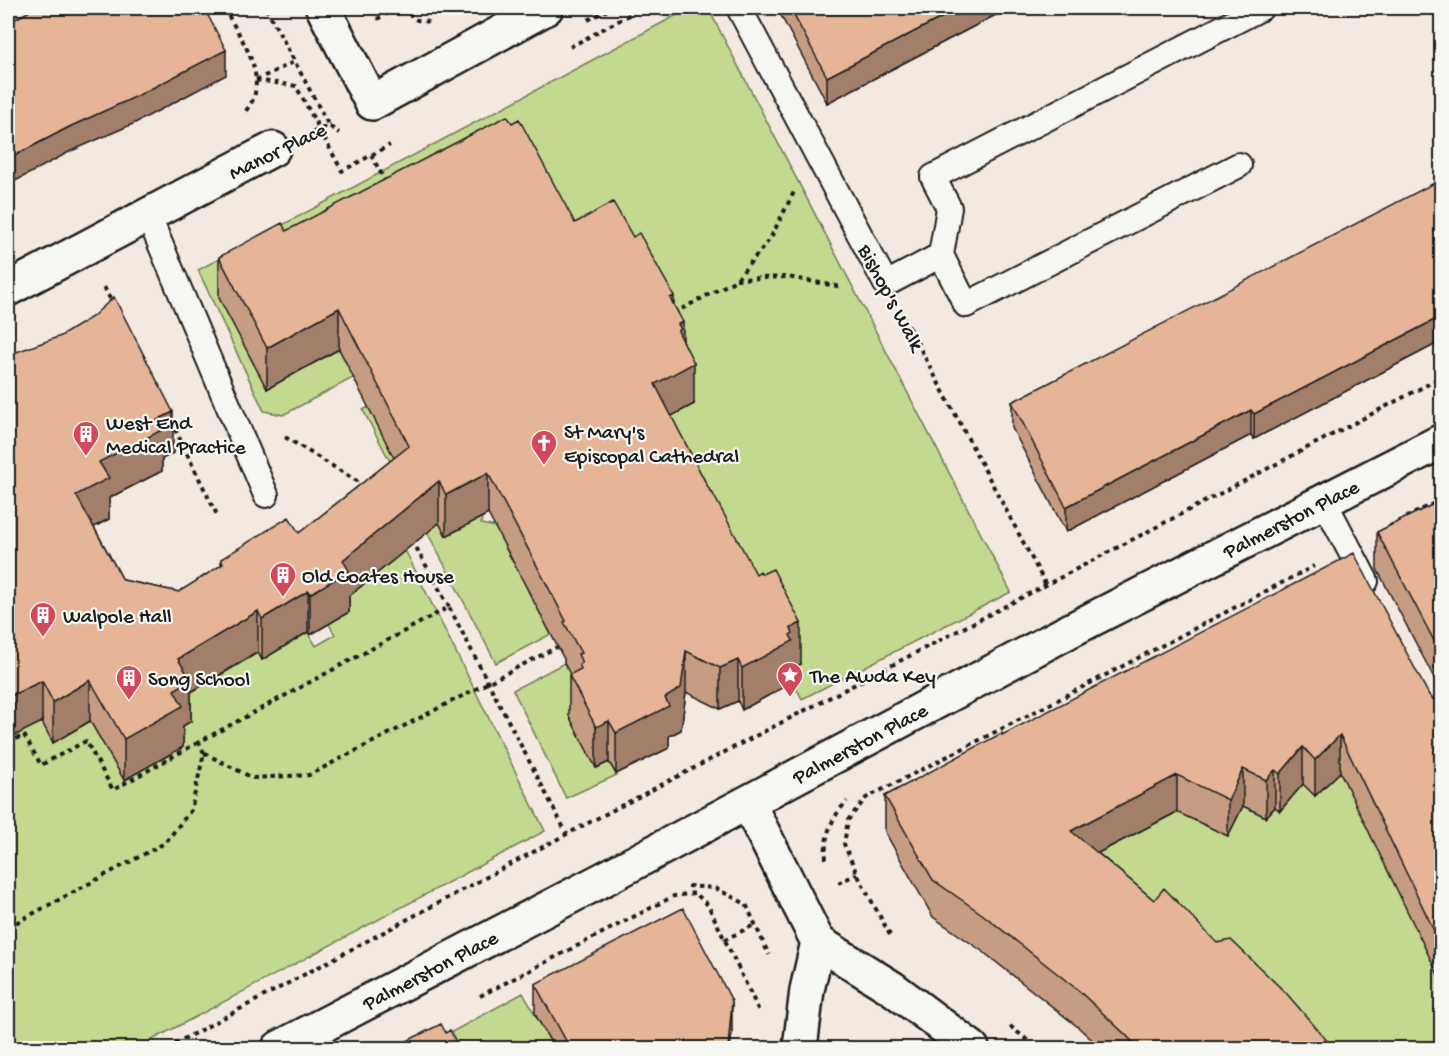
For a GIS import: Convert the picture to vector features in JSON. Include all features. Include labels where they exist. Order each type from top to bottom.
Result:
[{"type":"street","points":[[323,8],[372,103],[546,8]]},
{"type":"street","name":"Manor Place","points":[[8,289],[273,149]]},
{"type":"street","name":"Palmerston Place","points":[[279,1048],[748,803],[1049,641],[1442,441]]},
{"type":"street","points":[[748,803],[818,942],[892,988],[972,1048]]},
{"type":"street","points":[[800,1048],[807,990],[818,942]]},
{"type":"lane","name":"Bishop's Walk","points":[[739,8],[886,284]]},
{"type":"lane","points":[[1239,165],[966,305],[940,255],[949,208],[933,177],[1261,8]]},
{"type":"lane","points":[[148,215],[266,495]]},
{"type":"lane","points":[[886,284],[940,255]]},
{"type":"lane","points":[[1324,501],[1377,603]]},
{"type":"path","points":[[224,8],[251,60],[256,80],[254,98],[243,117]]},
{"type":"path","points":[[266,8],[329,126]]},
{"type":"path","points":[[256,80],[296,86],[342,171]]},
{"type":"path","name":"Manor Place","points":[[273,149],[329,126],[372,103]]},
{"type":"path","points":[[670,315],[736,279],[770,239],[793,196],[809,139]]},
{"type":"path","points":[[371,155],[391,191]]},
{"type":"path","points":[[85,249],[117,312]]},
{"type":"path","points":[[736,279],[788,277],[837,285],[847,289]]},
{"type":"path","name":"Bishop's Walk","points":[[886,284],[1046,585]]},
{"type":"path","points":[[167,1048],[567,834],[1442,377]]},
{"type":"path","points":[[170,419],[217,514]]},
{"type":"path","points":[[283,436],[372,490]]},
{"type":"path","points":[[891,937],[857,874],[844,844],[848,820],[866,798],[1442,499]]},
{"type":"path","points":[[409,534],[489,682],[567,834]]},
{"type":"path","points":[[8,743],[24,735],[41,765],[86,741],[113,790],[449,608]]},
{"type":"path","points":[[204,753],[253,777],[309,775],[557,647]]},
{"type":"path","points":[[8,927],[165,843],[191,810],[204,753],[199,742]]},
{"type":"path","points":[[473,1000],[674,896],[695,893],[708,905],[765,1023]]},
{"type":"path","points":[[1003,1020],[1037,1048]]},
{"type":"green space","points":[[690,8],[708,8],[1011,592],[802,699],[790,676],[793,674],[791,670],[801,663],[795,652],[789,656],[787,653],[783,655],[779,647],[783,645],[780,639],[776,640],[771,633],[775,631],[774,628],[781,625],[773,610],[756,615],[751,605],[743,609],[730,585],[738,581],[732,572],[725,575],[710,548],[718,543],[712,534],[705,538],[690,510],[697,506],[691,496],[684,499],[670,473],[677,470],[672,459],[664,463],[648,432],[660,434],[663,422],[654,419],[678,407],[680,411],[694,404],[676,373],[681,370],[678,365],[683,363],[676,351],[672,353],[666,341],[674,336],[670,330],[666,332],[653,307],[656,304],[653,299],[645,302],[639,291],[646,287],[640,274],[633,278],[630,274],[627,275],[613,243],[576,266],[579,254],[565,251],[562,263],[554,248],[561,244],[556,234],[549,238],[539,218],[546,213],[541,204],[534,207],[518,177],[526,173],[519,161],[512,164],[507,157],[497,163],[501,171],[472,186],[468,179],[459,183],[463,191],[457,193],[459,197],[449,201],[447,198],[438,202],[440,206],[430,211],[428,208],[420,212],[422,216],[412,221],[410,218],[406,220],[402,213],[392,219],[395,225],[366,241],[362,234],[352,239],[355,246],[348,250],[353,262],[341,269],[338,265],[331,269],[333,273],[322,280],[319,275],[314,278],[306,263],[287,272],[282,264],[272,270],[276,278],[260,287],[255,279],[244,285],[248,293],[237,298],[227,297],[224,307],[234,310],[240,321],[234,324],[239,334],[245,331],[255,350],[249,354],[253,363],[260,360],[266,370],[263,382],[274,384],[277,375],[288,369],[291,374],[301,369],[299,363],[316,354],[320,360],[330,354],[328,348],[337,343],[350,344],[364,372],[283,415],[264,411],[198,270]]},
{"type":"green space","points":[[378,402],[483,511],[481,524],[496,527],[514,545],[506,549],[511,559],[519,556],[533,582],[526,586],[531,597],[539,594],[552,620],[546,624],[551,634],[496,663],[363,410]]},
{"type":"green space","points":[[405,550],[545,831],[137,1048],[8,1048],[8,730],[42,721],[90,721],[125,781],[131,777],[128,772],[178,700],[258,653],[262,660],[306,629],[316,646],[335,635],[329,624],[343,601]]},
{"type":"green space","points":[[564,663],[574,668],[570,716],[597,768],[609,762],[617,775],[566,798],[513,690]]},
{"type":"green space","points":[[1339,727],[1441,982],[1441,1048],[1281,1048],[1039,844],[1156,823],[1177,812],[1228,836],[1215,792],[1266,817],[1275,807],[1280,811]]},
{"type":"green space","points":[[523,993],[554,1048],[444,1048],[439,1039]]},
{"type":"building","points":[[35,8],[204,8],[226,50],[8,159],[8,23]]},
{"type":"building","points":[[790,8],[960,8],[827,77]]},
{"type":"building","points":[[507,116],[512,123],[519,119],[575,223],[613,202],[633,237],[639,233],[674,296],[670,298],[683,322],[678,324],[681,329],[678,331],[694,363],[655,384],[756,574],[773,569],[801,623],[791,628],[793,633],[790,635],[793,641],[742,668],[738,660],[720,668],[686,651],[681,688],[665,698],[669,706],[616,733],[609,721],[596,727],[569,675],[581,669],[579,664],[582,663],[578,654],[581,653],[488,473],[446,495],[439,481],[343,560],[349,571],[310,594],[308,591],[262,619],[258,611],[178,659],[191,680],[174,690],[183,706],[124,739],[90,680],[53,702],[42,681],[8,697],[8,355],[61,336],[92,317],[114,297],[173,412],[157,420],[162,430],[99,462],[109,478],[76,495],[123,580],[179,592],[223,564],[221,559],[289,517],[299,533],[409,446],[339,308],[267,348],[219,257],[282,223],[286,231]]},
{"type":"building","points":[[1440,180],[1442,181],[1442,316],[1254,414],[1251,410],[1066,507],[1012,402]]},
{"type":"building","points":[[1442,500],[1442,656],[1377,532]]},
{"type":"building","points":[[1354,553],[1429,695],[1434,700],[1442,702],[1442,947],[1340,735],[1315,760],[1303,747],[1280,774],[1275,770],[1266,780],[1243,769],[1228,800],[1177,775],[1071,831],[1154,900],[1164,888],[1217,943],[1231,940],[1287,994],[1329,1043],[1329,1048],[1138,1048],[1078,990],[982,914],[933,880],[885,796],[1002,733],[1002,735]]},
{"type":"building","points":[[683,908],[732,1001],[728,1048],[570,1048],[535,984]]},
{"type":"building","points":[[441,1024],[446,1033],[450,1030],[459,1048],[393,1048]]},
{"type":"place","name":"West End Medical Practice","points":[[86,457]]},
{"type":"place","name":"St Mary's Episcopal Cathedral","points":[[544,466]]},
{"type":"place","name":"Old Coates House","points":[[283,598]]},
{"type":"place","name":"Walpole Hall","points":[[43,638]]},
{"type":"place","name":"The Awda Key","points":[[790,698]]},
{"type":"place","name":"Song School","points":[[129,701]]}]
